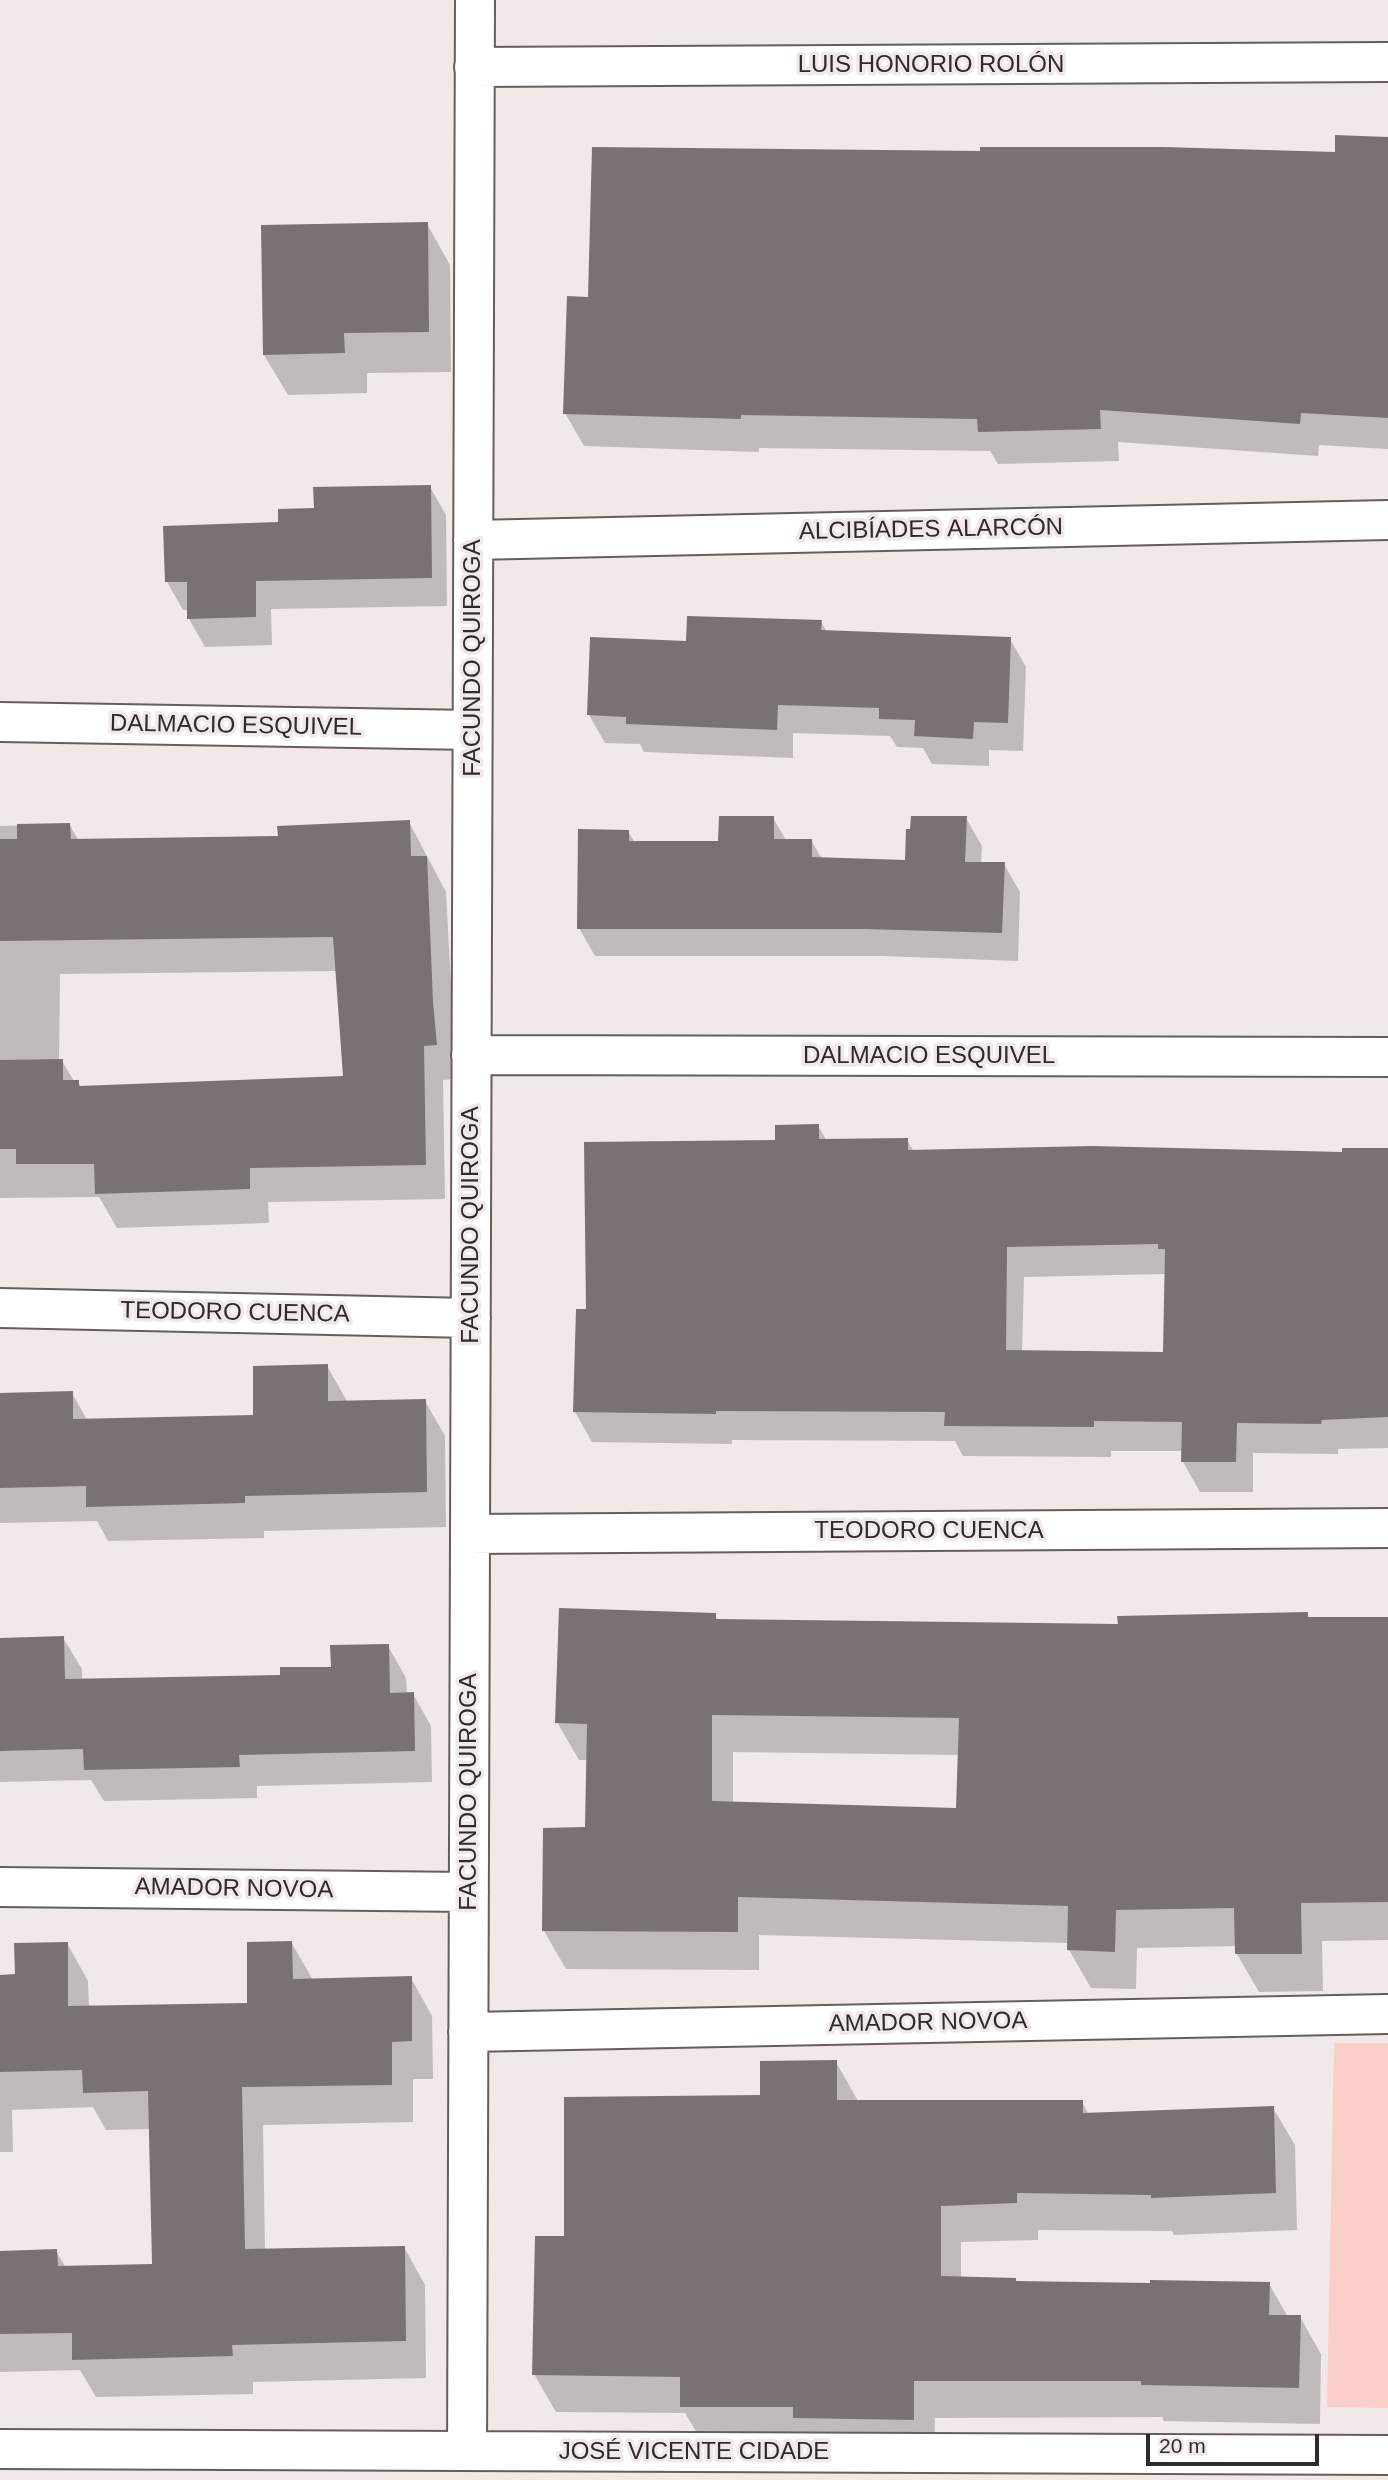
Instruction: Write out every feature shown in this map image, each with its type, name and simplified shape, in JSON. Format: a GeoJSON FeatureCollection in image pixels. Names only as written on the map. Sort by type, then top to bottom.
{"type":"FeatureCollection","features":[{"type":"Feature","properties":{"kind":"street","name":"FACUNDO QUIROGA"},"geometry":{"type":"LineString","coordinates":[[467,2451],[475,0]]}},
{"type":"Feature","properties":{"kind":"street","name":"LUIS HONORIO ROLÓN"},"geometry":{"type":"LineString","coordinates":[[474,67],[1388,62]]}},
{"type":"Feature","properties":{"kind":"street","name":"ALCIBÍADES ALARCÓN"},"geometry":{"type":"LineString","coordinates":[[473,540],[1388,520]]}},
{"type":"Feature","properties":{"kind":"street","name":"DALMACIO ESQUIVEL"},"geometry":{"type":"LineString","coordinates":[[0,722],[472,730]]}},
{"type":"Feature","properties":{"kind":"street","name":"DALMACIO ESQUIVEL"},"geometry":{"type":"LineString","coordinates":[[471,1055],[1388,1057]]}},
{"type":"Feature","properties":{"kind":"street","name":"TEODORO CUENCA"},"geometry":{"type":"LineString","coordinates":[[0,1308],[471,1318]]}},
{"type":"Feature","properties":{"kind":"street","name":"TEODORO CUENCA"},"geometry":{"type":"LineString","coordinates":[[470,1534],[1388,1528]]}},
{"type":"Feature","properties":{"kind":"street","name":"AMADOR NOVOA"},"geometry":{"type":"LineString","coordinates":[[0,1887],[469,1892]]}},
{"type":"Feature","properties":{"kind":"street","name":"AMADOR NOVOA"},"geometry":{"type":"LineString","coordinates":[[468,2032],[1388,2014]]}},
{"type":"Feature","properties":{"kind":"street","name":"JOSÉ VICENTE CIDADE"},"geometry":{"type":"LineString","coordinates":[[0,2449],[1388,2455]]}},
{"type":"Feature","properties":{"kind":"shaded area"},"geometry":{"type":"Polygon","coordinates":[[[1334,2043],[1388,2043],[1388,2408],[1327,2407],[1334,2043]]]}},
{"type":"Feature","properties":{"kind":"building"},"geometry":{"type":"Polygon","coordinates":[[[1335,135],[1388,137],[1388,418],[1301,413],[1300,424],[1100,410],[1101,429],[978,432],[977,419],[741,415],[741,419],[563,414],[567,296],[588,297],[592,147],[980,151],[980,147],[1163,147],[1335,152],[1335,135]]]}},
{"type":"Feature","properties":{"kind":"building"},"geometry":{"type":"Polygon","coordinates":[[[428,222],[429,332],[344,333],[345,353],[263,355],[261,225],[428,222]]]}},
{"type":"Feature","properties":{"kind":"building"},"geometry":{"type":"Polygon","coordinates":[[[431,485],[432,578],[256,581],[256,617],[187,619],[187,582],[165,582],[163,526],[278,522],[278,509],[314,508],[313,487],[431,485]]]}},
{"type":"Feature","properties":{"kind":"building"},"geometry":{"type":"Polygon","coordinates":[[[687,616],[822,620],[821,630],[1011,637],[1008,723],[974,722],[973,739],[914,736],[915,720],[879,719],[879,708],[778,705],[777,730],[626,724],[626,717],[587,715],[590,637],[686,641],[687,616]]]}},
{"type":"Feature","properties":{"kind":"building"},"geometry":{"type":"Polygon","coordinates":[[[719,816],[774,816],[774,839],[812,839],[812,857],[905,860],[906,829],[910,829],[911,816],[967,816],[965,862],[1005,862],[1002,933],[865,929],[577,929],[578,829],[629,830],[629,841],[718,841],[719,816]]]}},
{"type":"Feature","properties":{"kind":"building"},"geometry":{"type":"Polygon","coordinates":[[[410,820],[411,856],[427,856],[437,1045],[424,1046],[426,1165],[250,1168],[250,1189],[95,1194],[94,1164],[16,1164],[16,1149],[0,1149],[0,1060],[63,1059],[63,1080],[79,1080],[79,1086],[343,1076],[333,937],[0,941],[0,839],[17,839],[17,824],[70,823],[71,839],[278,836],[277,826],[410,820]]]}},
{"type":"Feature","properties":{"kind":"building"},"geometry":{"type":"Polygon","coordinates":[[[819,1124],[819,1139],[908,1138],[908,1150],[1092,1146],[1342,1152],[1342,1148],[1388,1148],[1388,1417],[1322,1420],[1321,1424],[1237,1423],[1236,1462],[1181,1462],[1182,1422],[1094,1421],[1094,1427],[944,1426],[945,1412],[573,1412],[576,1309],[586,1309],[584,1142],[775,1140],[775,1125],[819,1124]],[[1158,1244],[1007,1247],[1006,1350],[1163,1352],[1165,1249],[1158,1249],[1158,1244]]]}},
{"type":"Feature","properties":{"kind":"building"},"geometry":{"type":"Polygon","coordinates":[[[328,1364],[328,1401],[426,1399],[427,1492],[245,1496],[245,1503],[86,1507],[86,1486],[0,1488],[0,1393],[73,1391],[73,1419],[253,1415],[253,1366],[328,1364]]]}},
{"type":"Feature","properties":{"kind":"building"},"geometry":{"type":"Polygon","coordinates":[[[559,1608],[716,1613],[716,1619],[1118,1624],[1117,1616],[1308,1612],[1308,1617],[1388,1617],[1388,1902],[1301,1903],[1302,1954],[1235,1954],[1234,1908],[1116,1910],[1115,1952],[1067,1950],[1068,1906],[738,1897],[738,1932],[542,1931],[543,1828],[585,1827],[587,1724],[555,1723],[559,1608]],[[712,1715],[712,1801],[956,1808],[959,1718],[712,1715]]]}},
{"type":"Feature","properties":{"kind":"building"},"geometry":{"type":"Polygon","coordinates":[[[64,1636],[65,1679],[280,1675],[280,1667],[331,1667],[330,1645],[389,1644],[390,1693],[414,1692],[415,1751],[239,1755],[240,1767],[84,1770],[83,1749],[0,1751],[0,1638],[64,1636]]]}},
{"type":"Feature","properties":{"kind":"building"},"geometry":{"type":"Polygon","coordinates":[[[292,1941],[293,1979],[412,1976],[412,2041],[392,2042],[392,2085],[242,2087],[245,2249],[405,2246],[406,2341],[232,2345],[233,2356],[72,2360],[72,2333],[0,2334],[0,2251],[57,2249],[58,2266],[152,2264],[148,2091],[83,2093],[82,2070],[0,2072],[0,1975],[15,1974],[14,1943],[68,1942],[68,2006],[247,2003],[247,1942],[292,1941]]]}},
{"type":"Feature","properties":{"kind":"building"},"geometry":{"type":"Polygon","coordinates":[[[837,2060],[837,2100],[1083,2100],[1083,2113],[1274,2106],[1276,2193],[1151,2198],[1151,2195],[1017,2193],[1017,2203],[941,2206],[941,2276],[1016,2278],[1016,2281],[1270,2282],[1269,2315],[1301,2315],[1299,2388],[1141,2385],[1141,2381],[914,2381],[914,2420],[793,2418],[793,2407],[680,2407],[680,2377],[532,2375],[535,2236],[564,2236],[564,2097],[760,2095],[760,2061],[837,2060]]]}}]}
